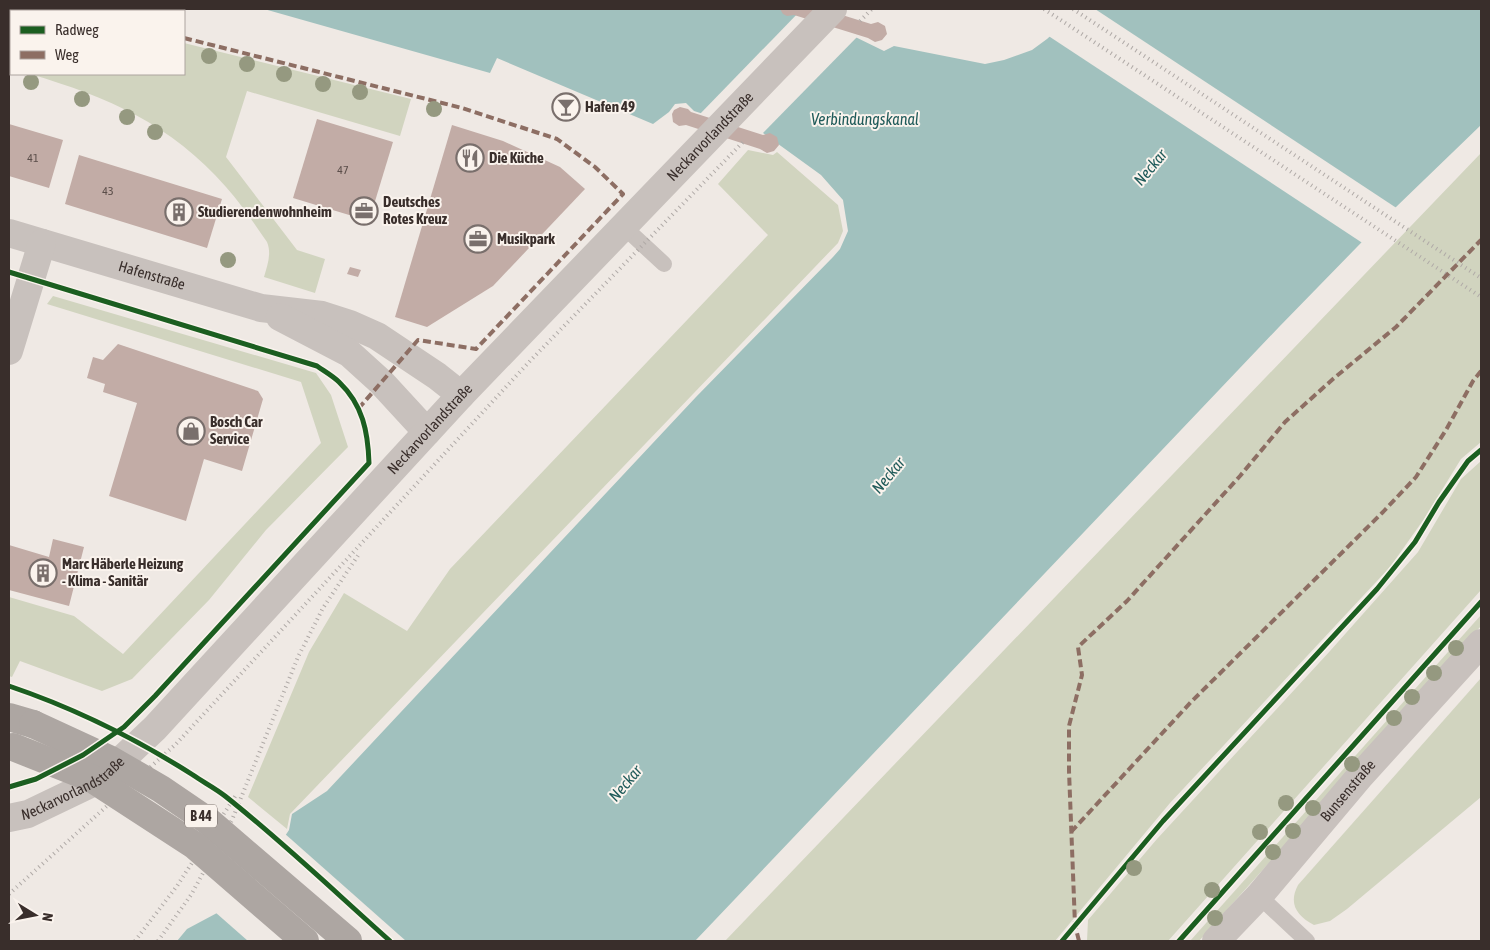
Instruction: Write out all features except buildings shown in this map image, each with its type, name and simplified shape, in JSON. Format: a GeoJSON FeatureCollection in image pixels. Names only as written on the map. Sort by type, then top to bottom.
{"type":"FeatureCollection","features":[{"type":"Feature","properties":{"kind":"main road","name":"B 44"},"geometry":{"type":"LineString","coordinates":[[21,720],[111,760],[161,789],[208,821],[348,941]]}},
{"type":"Feature","properties":{"kind":"main road","name":"B 44"},"geometry":{"type":"LineString","coordinates":[[11,746],[91,778],[180,835],[305,941]]}},
{"type":"Feature","properties":{"kind":"street","name":"Neckarvorlandstraße"},"geometry":{"type":"LineString","coordinates":[[9,818],[28,814],[101,779],[155,728],[461,395],[832,10]]}},
{"type":"Feature","properties":{"kind":"street","name":"Hafenstraße"},"geometry":{"type":"LineString","coordinates":[[9,233],[261,308],[322,315],[350,324],[376,336],[437,376],[461,395]]}},
{"type":"Feature","properties":{"kind":"street"},"geometry":{"type":"LineString","coordinates":[[9,351],[42,243]]}},
{"type":"Feature","properties":{"kind":"street","name":"Hafenstraße"},"geometry":{"type":"LineString","coordinates":[[261,308],[349,353],[381,382],[427,432]]}},
{"type":"Feature","properties":{"kind":"street","name":"Bunsenstraße"},"geometry":{"type":"LineString","coordinates":[[1216,941],[1258,896],[1361,775],[1481,643]]}},
{"type":"Feature","properties":{"kind":"lane"},"geometry":{"type":"LineString","coordinates":[[623,226],[664,264]]}},
{"type":"Feature","properties":{"kind":"lane"},"geometry":{"type":"LineString","coordinates":[[1258,896],[1307,941]]}},
{"type":"Feature","properties":{"kind":"green space"},"geometry":{"type":"Polygon","coordinates":[[[9,9],[16,10],[10,10],[9,67],[9,9]]]}},
{"type":"Feature","properties":{"kind":"green space"},"geometry":{"type":"Polygon","coordinates":[[[185,43],[411,99],[400,136],[247,91],[226,157],[297,250],[325,259],[315,293],[264,277],[269,255],[267,242],[226,187],[183,146],[137,116],[112,103],[33,75],[185,75],[185,43]]]}},
{"type":"Feature","properties":{"kind":"green space"},"geometry":{"type":"Polygon","coordinates":[[[748,150],[773,155],[777,152],[838,205],[843,231],[838,243],[290,814],[287,829],[248,797],[309,652],[344,593],[407,631],[450,569],[768,235],[718,184],[748,150]]]}},
{"type":"Feature","properties":{"kind":"green space"},"geometry":{"type":"Polygon","coordinates":[[[1481,153],[1481,442],[1461,459],[1424,519],[1390,567],[1170,803],[1055,941],[725,941],[1481,153]]]}},
{"type":"Feature","properties":{"kind":"green space"},"geometry":{"type":"Polygon","coordinates":[[[53,296],[316,373],[331,395],[348,447],[266,530],[209,600],[132,679],[102,691],[20,661],[12,677],[9,676],[9,597],[74,616],[123,654],[321,443],[301,382],[47,304],[53,296]]]}},
{"type":"Feature","properties":{"kind":"green space"},"geometry":{"type":"Polygon","coordinates":[[[1481,461],[1481,590],[1168,941],[1087,941],[1088,920],[1157,839],[1330,651],[1418,552],[1461,479],[1481,461]]]}},
{"type":"Feature","properties":{"kind":"green space"},"geometry":{"type":"Polygon","coordinates":[[[1481,615],[1481,626],[1199,941],[1190,941],[1481,615]]]}},
{"type":"Feature","properties":{"kind":"green space"},"geometry":{"type":"Polygon","coordinates":[[[1481,678],[1481,797],[1347,909],[1330,921],[1314,925],[1303,918],[1294,904],[1298,885],[1481,678]]]}},
{"type":"Feature","properties":{"kind":"water"},"geometry":{"type":"Polygon","coordinates":[[[264,9],[798,9],[884,51],[894,46],[985,64],[1004,60],[1032,50],[1080,9],[1481,9],[1481,125],[1396,207],[1279,327],[695,941],[177,941],[187,929],[217,913],[285,836],[289,830],[292,814],[327,791],[696,397],[833,257],[840,249],[848,231],[843,200],[821,175],[763,133],[694,111],[686,103],[675,104],[669,112],[653,124],[497,58],[490,73],[264,9]]]}},
{"type":"Feature","properties":{"kind":"pier"},"geometry":{"type":"Polygon","coordinates":[[[802,9],[858,36],[761,135],[699,115],[802,9]]]}},
{"type":"Feature","properties":{"kind":"pier"},"geometry":{"type":"Polygon","coordinates":[[[1076,9],[1095,9],[1398,209],[1364,244],[1047,35],[1076,9]]]}},
{"type":"Feature","properties":{"kind":"pier"},"geometry":{"type":"Polygon","coordinates":[[[284,833],[406,941],[248,941],[215,912],[284,833]]]}},
{"type":"Feature","properties":{"kind":"railway"},"geometry":{"type":"LineString","coordinates":[[860,21],[872,9]]}},
{"type":"Feature","properties":{"kind":"railway"},"geometry":{"type":"LineString","coordinates":[[1044,9],[1481,297]]}},
{"type":"Feature","properties":{"kind":"railway"},"geometry":{"type":"LineString","coordinates":[[1073,9],[1481,278]]}},
{"type":"Feature","properties":{"kind":"railway"},"geometry":{"type":"LineString","coordinates":[[9,894],[176,744],[530,361],[743,142]]}},
{"type":"Feature","properties":{"kind":"railway"},"geometry":{"type":"LineString","coordinates":[[158,941],[191,895],[232,820],[298,657],[323,608],[359,554]]}},
{"type":"Feature","properties":{"kind":"railway"},"geometry":{"type":"LineString","coordinates":[[135,941],[177,886],[236,795]]}},
{"type":"Feature","properties":{"kind":"marked path"},"geometry":{"type":"LineString","coordinates":[[52,9],[58,10]]}},
{"type":"Feature","properties":{"kind":"marked path"},"geometry":{"type":"LineString","coordinates":[[185,38],[462,108],[557,139],[595,167],[623,194],[476,349],[418,340],[359,408],[361,413]]}},
{"type":"Feature","properties":{"kind":"marked path"},"geometry":{"type":"LineString","coordinates":[[1079,941],[1075,925],[1069,771],[1069,726],[1082,675],[1078,647],[1127,601],[1240,476],[1285,422],[1396,327],[1481,240]]}},
{"type":"Feature","properties":{"kind":"marked path"},"geometry":{"type":"LineString","coordinates":[[1071,832],[1191,702],[1416,477],[1446,430],[1473,381],[1481,371]]}},
{"type":"Feature","properties":{"kind":"cycle path"},"geometry":{"type":"LineString","coordinates":[[9,272],[317,366],[339,382],[354,400],[363,420],[369,463],[155,696],[124,727],[83,755],[36,779],[9,787]]}},
{"type":"Feature","properties":{"kind":"cycle path"},"geometry":{"type":"LineString","coordinates":[[1062,941],[1163,821],[1377,589],[1415,542],[1439,502],[1468,461],[1481,450]]}},
{"type":"Feature","properties":{"kind":"cycle path"},"geometry":{"type":"LineString","coordinates":[[1179,941],[1481,602]]}},
{"type":"Feature","properties":{"kind":"cycle path"},"geometry":{"type":"LineString","coordinates":[[9,686],[57,704],[104,725],[171,761],[217,790],[288,849],[390,941]]}},
{"type":"Feature","properties":{"kind":"place","name":"Hafen 49"},"geometry":{"type":"Point","coordinates":[566,107]}},
{"type":"Feature","properties":{"kind":"place","name":"Die Küche"},"geometry":{"type":"Point","coordinates":[470,158]}},
{"type":"Feature","properties":{"kind":"place","name":"Deutsches Rotes Kreuz"},"geometry":{"type":"Point","coordinates":[364,211]}},
{"type":"Feature","properties":{"kind":"place","name":"Studierendenwohnheim"},"geometry":{"type":"Point","coordinates":[179,212]}},
{"type":"Feature","properties":{"kind":"place","name":"Musikpark"},"geometry":{"type":"Point","coordinates":[478,239]}},
{"type":"Feature","properties":{"kind":"place","name":"Bosch Car Service"},"geometry":{"type":"Point","coordinates":[191,431]}},
{"type":"Feature","properties":{"kind":"place","name":"Marc Häberle Heizung - Klima - Sanitär"},"geometry":{"type":"Point","coordinates":[43,573]}},
{"type":"Feature","properties":{"kind":"water label","name":"Verbindungskanal"},"geometry":{"type":"Point","coordinates":[865,119]}},
{"type":"Feature","properties":{"kind":"water label","name":"Neckar"},"geometry":{"type":"Point","coordinates":[1150,167]}},
{"type":"Feature","properties":{"kind":"water label","name":"Neckar"},"geometry":{"type":"Point","coordinates":[888,475]}},
{"type":"Feature","properties":{"kind":"water label","name":"Neckar"},"geometry":{"type":"Point","coordinates":[625,783]}}]}
